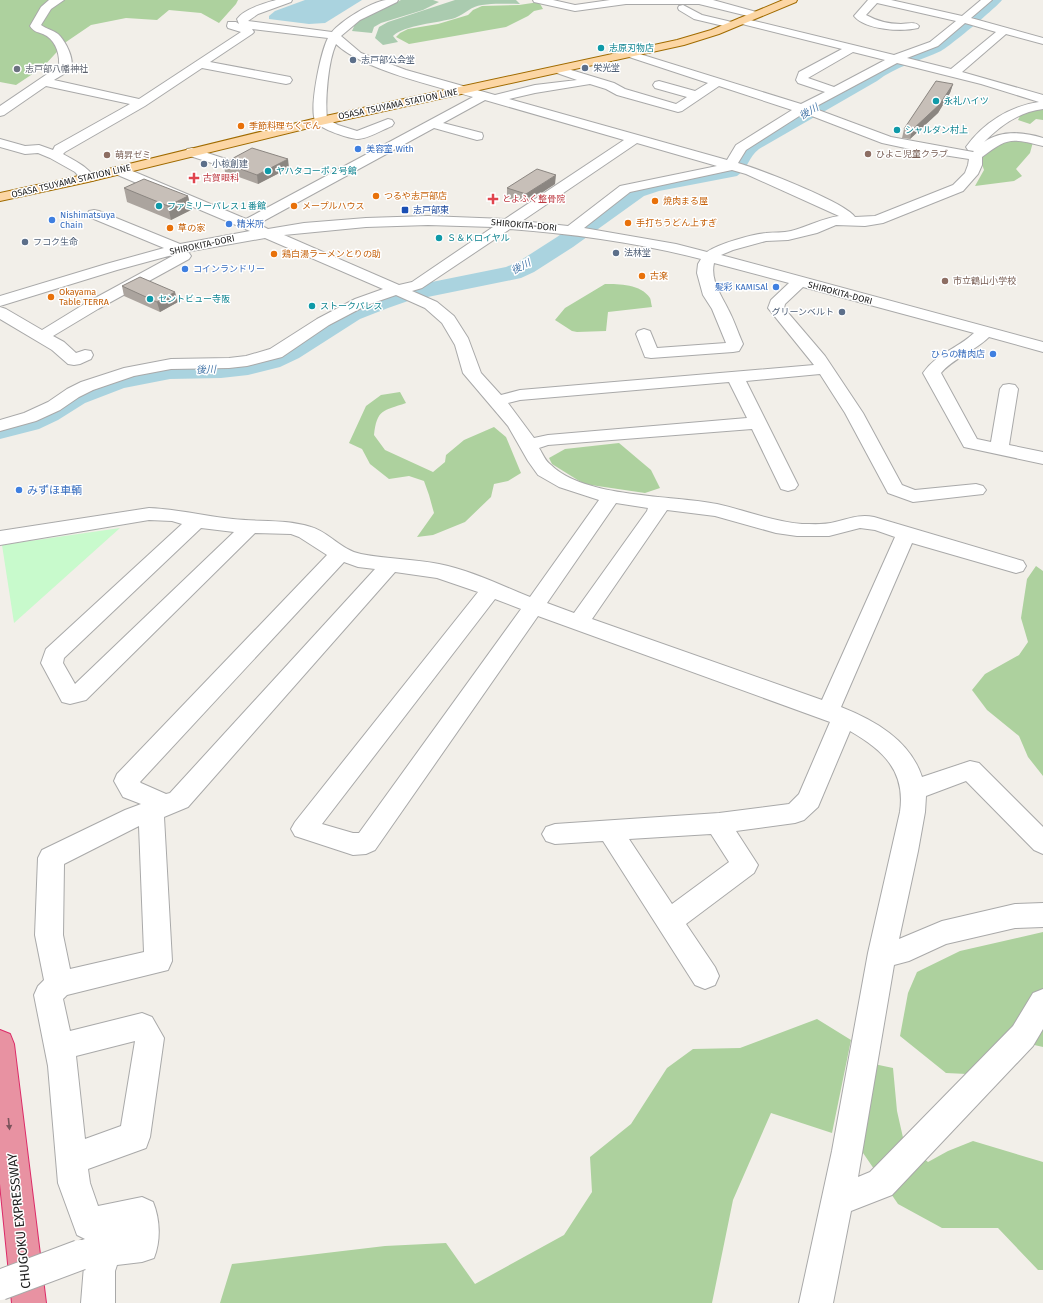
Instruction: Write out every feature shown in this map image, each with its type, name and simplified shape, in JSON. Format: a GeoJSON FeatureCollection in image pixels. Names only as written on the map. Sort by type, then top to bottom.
{"type":"FeatureCollection","features":[{"type":"Feature","properties":{"kind":"highway","name":"CHUGOKU EXPRESSWAY"},"geometry":{"type":"LineString","coordinates":[[0,1044],[29,1303]]}},
{"type":"Feature","properties":{"kind":"main road","name":"OSASA TSUYAMA STATION LINE"},"geometry":{"type":"LineString","coordinates":[[0,197],[88,178],[321,121],[680,43],[737,23],[792,0]]}},
{"type":"Feature","properties":{"kind":"street"},"geometry":{"type":"LineString","coordinates":[[0,112],[46,82],[65,67],[64,50],[50,33],[38,29],[35,26],[43,11],[51,2],[59,0]]}},
{"type":"Feature","properties":{"kind":"street"},"geometry":{"type":"LineString","coordinates":[[287,0],[242,18],[243,23],[254,26],[335,36],[341,43],[357,55],[376,63],[488,98],[735,166],[827,204],[846,214],[850,220]]}},
{"type":"Feature","properties":{"kind":"street"},"geometry":{"type":"LineString","coordinates":[[388,123],[358,135],[334,128],[321,121],[320,111],[321,90],[329,47],[335,36],[354,19],[392,0]]}},
{"type":"Feature","properties":{"kind":"street"},"geometry":{"type":"LineString","coordinates":[[538,0],[575,8],[626,1],[699,1],[756,15]]}},
{"type":"Feature","properties":{"kind":"street"},"geometry":{"type":"LineString","coordinates":[[914,26],[903,29],[873,23],[859,16],[875,0],[979,16],[1004,30],[1043,41]]}},
{"type":"Feature","properties":{"kind":"street"},"geometry":{"type":"LineString","coordinates":[[735,166],[741,148],[808,111],[834,91],[934,44],[979,16],[987,0]]}},
{"type":"Feature","properties":{"kind":"street"},"geometry":{"type":"LineString","coordinates":[[699,1],[683,8],[703,18],[737,23],[852,48],[1000,85],[1043,99]]}},
{"type":"Feature","properties":{"kind":"street"},"geometry":{"type":"LineString","coordinates":[[55,155],[60,149],[141,103],[248,32],[247,30],[232,26],[233,21],[245,13],[254,12]]}},
{"type":"Feature","properties":{"kind":"street"},"geometry":{"type":"LineString","coordinates":[[953,73],[1004,30]]}},
{"type":"Feature","properties":{"kind":"street"},"geometry":{"type":"LineString","coordinates":[[834,91],[802,80],[803,75],[852,48]]}},
{"type":"Feature","properties":{"kind":"street"},"geometry":{"type":"LineString","coordinates":[[630,54],[808,111],[887,140],[924,148],[972,155],[994,142],[1007,138],[1021,137],[1043,142]]}},
{"type":"Feature","properties":{"kind":"street"},"geometry":{"type":"LineString","coordinates":[[199,64],[286,80]]}},
{"type":"Feature","properties":{"kind":"street"},"geometry":{"type":"LineString","coordinates":[[558,70],[610,86],[621,92],[678,108],[717,82]]}},
{"type":"Feature","properties":{"kind":"street"},"geometry":{"type":"LineString","coordinates":[[246,225],[434,124],[488,98],[590,80]]}},
{"type":"Feature","properties":{"kind":"street"},"geometry":{"type":"LineString","coordinates":[[46,82],[141,103]]}},
{"type":"Feature","properties":{"kind":"street"},"geometry":{"type":"LineString","coordinates":[[659,85],[697,96]]}},
{"type":"Feature","properties":{"kind":"street"},"geometry":{"type":"LineString","coordinates":[[972,155],[991,127],[1006,116],[1031,106],[1043,105]]}},
{"type":"Feature","properties":{"kind":"street"},"geometry":{"type":"LineString","coordinates":[[434,124],[477,136]]}},
{"type":"Feature","properties":{"kind":"street"},"geometry":{"type":"LineString","coordinates":[[0,426],[30,417],[54,406],[73,393],[87,386],[130,372],[171,364],[229,363],[247,361],[276,353],[349,308],[375,296],[404,293],[634,138]]}},
{"type":"Feature","properties":{"kind":"street"},"geometry":{"type":"LineString","coordinates":[[0,143],[25,150],[39,149],[55,155],[80,170],[88,178]]}},
{"type":"Feature","properties":{"kind":"street"},"geometry":{"type":"LineString","coordinates":[[192,152],[224,163]]}},
{"type":"Feature","properties":{"kind":"street"},"geometry":{"type":"LineString","coordinates":[[644,334],[651,353],[733,347],[735,344],[720,309],[710,296],[705,273],[706,264],[710,257],[716,252],[728,247],[765,238],[788,236],[812,230],[833,221],[850,220],[865,222],[878,220],[958,188],[967,180],[974,170],[976,161],[972,155]]}},
{"type":"Feature","properties":{"kind":"street"},"geometry":{"type":"LineString","coordinates":[[573,229],[625,190],[645,184],[735,166]]}},
{"type":"Feature","properties":{"kind":"street"},"geometry":{"type":"LineString","coordinates":[[118,170],[404,293],[442,312],[451,321],[459,334],[472,371],[478,382],[496,401],[528,444],[537,460],[547,472],[579,489],[610,496],[695,506],[726,512],[769,525],[796,530],[820,531],[861,522],[874,523],[906,534],[1016,566]]}},
{"type":"Feature","properties":{"kind":"street"},"geometry":{"type":"LineString","coordinates":[[41,337],[86,310],[184,257],[182,249],[94,214]]}},
{"type":"Feature","properties":{"kind":"street","name":"SHIROKITA-DORI"},"geometry":{"type":"LineString","coordinates":[[0,301],[90,274],[182,249],[263,233],[328,224],[422,220],[510,223],[593,232],[710,257],[1043,347]]}},
{"type":"Feature","properties":{"kind":"street"},"geometry":{"type":"LineString","coordinates":[[800,282],[777,303],[776,308],[819,360],[854,414],[895,489],[913,496],[976,490]]}},
{"type":"Feature","properties":{"kind":"street"},"geometry":{"type":"LineString","coordinates":[[0,312],[58,346],[74,360],[85,355]]}},
{"type":"Feature","properties":{"kind":"street"},"geometry":{"type":"LineString","coordinates":[[985,332],[973,343],[939,364],[932,373],[970,444],[1043,458]]}},
{"type":"Feature","properties":{"kind":"street"},"geometry":{"type":"LineString","coordinates":[[496,401],[520,395],[824,369]]}},
{"type":"Feature","properties":{"kind":"street"},"geometry":{"type":"LineString","coordinates":[[735,376],[788,485]]}},
{"type":"Feature","properties":{"kind":"street"},"geometry":{"type":"LineString","coordinates":[[999,449],[1009,389]]}},
{"type":"Feature","properties":{"kind":"street"},"geometry":{"type":"LineString","coordinates":[[528,444],[548,440],[757,423]]}},
{"type":"Feature","properties":{"kind":"street"},"geometry":{"type":"LineString","coordinates":[[491,590],[304,829],[352,844],[366,843],[535,607],[606,505],[610,496]]}},
{"type":"Feature","properties":{"kind":"street"},"geometry":{"type":"LineString","coordinates":[[579,622],[657,512],[660,503]]}},
{"type":"Feature","properties":{"kind":"street"},"geometry":{"type":"LineString","coordinates":[[0,538],[148,514],[172,515],[197,521],[249,527],[292,528],[306,532],[340,554],[358,560],[439,571],[464,579],[535,607],[836,714],[867,729],[890,747],[903,762],[913,788],[912,812],[906,848],[882,955],[879,980],[816,1303]]}},
{"type":"Feature","properties":{"kind":"street"},"geometry":{"type":"LineString","coordinates":[[197,521],[54,655],[52,663],[70,696],[78,694],[245,534],[249,527]]}},
{"type":"Feature","properties":{"kind":"street"},"geometry":{"type":"LineString","coordinates":[[555,834],[719,823],[795,813],[809,800],[836,714],[906,534]]}},
{"type":"Feature","properties":{"kind":"street"},"geometry":{"type":"LineString","coordinates":[[0,1285],[92,1253],[142,1246],[142,1213],[88,1224],[74,1183],[63,1066],[48,995],[59,984],[158,961],[158,809],[155,799],[132,790],[126,781],[340,554]]}},
{"type":"Feature","properties":{"kind":"street"},"geometry":{"type":"LineString","coordinates":[[59,984],[49,935],[50,858],[134,817],[180,800],[385,571],[388,563]]}},
{"type":"Feature","properties":{"kind":"street"},"geometry":{"type":"LineString","coordinates":[[913,788],[920,788],[970,770],[1043,843]]}},
{"type":"Feature","properties":{"kind":"street"},"geometry":{"type":"LineString","coordinates":[[670,921],[745,865],[724,834],[719,823]]}},
{"type":"Feature","properties":{"kind":"street"},"geometry":{"type":"LineString","coordinates":[[613,830],[615,840],[705,976]]}},
{"type":"Feature","properties":{"kind":"street"},"geometry":{"type":"LineString","coordinates":[[882,955],[899,952],[942,933],[1015,916],[1043,914]]}},
{"type":"Feature","properties":{"kind":"street"},"geometry":{"type":"LineString","coordinates":[[837,1201],[881,1184],[1023,1036],[1043,1002]]}},
{"type":"Feature","properties":{"kind":"street"},"geometry":{"type":"LineString","coordinates":[[59,1047],[142,1026],[150,1038],[135,1137],[72,1159]]}},
{"type":"Feature","properties":{"kind":"street"},"geometry":{"type":"LineString","coordinates":[[92,1253],[99,1271],[98,1303]]}},
{"type":"Feature","properties":{"kind":"green space"},"geometry":{"type":"Polygon","coordinates":[[[0,0],[238,0],[219,23],[201,13],[169,10],[157,20],[126,18],[91,25],[66,42],[43,67],[16,85],[0,82],[0,0]]]}},
{"type":"Feature","properties":{"kind":"green space"},"geometry":{"type":"Polygon","coordinates":[[[401,0],[433,0],[439,2],[423,10],[381,23],[374,27],[372,33],[352,31],[356,22],[401,0]]]}},
{"type":"Feature","properties":{"kind":"green space"},"geometry":{"type":"Polygon","coordinates":[[[455,0],[516,0],[520,4],[487,4],[471,8],[455,18],[413,27],[398,32],[393,36],[398,42],[383,45],[375,38],[379,27],[388,22],[455,0]]]}},
{"type":"Feature","properties":{"kind":"green space"},"geometry":{"type":"Polygon","coordinates":[[[539,2],[543,9],[534,11],[528,16],[506,27],[409,44],[396,37],[408,29],[438,24],[468,15],[473,10],[482,6],[519,5],[539,2]]]}},
{"type":"Feature","properties":{"kind":"green space"},"geometry":{"type":"Polygon","coordinates":[[[1043,108],[1043,120],[1036,119],[1030,124],[1018,120],[1022,112],[1043,108]]]}},
{"type":"Feature","properties":{"kind":"green space"},"geometry":{"type":"Polygon","coordinates":[[[1016,139],[1033,142],[1030,153],[1016,169],[1022,176],[1014,181],[975,186],[984,170],[980,158],[997,143],[1016,139]]]}},
{"type":"Feature","properties":{"kind":"green space"},"geometry":{"type":"Polygon","coordinates":[[[605,284],[635,287],[646,293],[650,298],[652,307],[608,312],[606,331],[572,331],[555,320],[565,308],[605,284]]]}},
{"type":"Feature","properties":{"kind":"green space"},"geometry":{"type":"Polygon","coordinates":[[[400,392],[406,403],[382,412],[375,426],[374,435],[385,450],[433,472],[445,462],[446,455],[464,440],[494,427],[506,437],[521,473],[508,481],[494,484],[491,497],[465,522],[433,535],[417,537],[434,513],[424,481],[409,476],[389,479],[370,464],[362,449],[349,443],[366,406],[381,395],[400,392]]]}},
{"type":"Feature","properties":{"kind":"green space"},"geometry":{"type":"Polygon","coordinates":[[[619,443],[651,470],[660,488],[645,493],[584,484],[552,464],[549,458],[565,449],[619,443]]]}},
{"type":"Feature","properties":{"kind":"green space"},"geometry":{"type":"Polygon","coordinates":[[[120,528],[14,623],[2,545],[120,528]]]}},
{"type":"Feature","properties":{"kind":"green space"},"geometry":{"type":"Polygon","coordinates":[[[1036,566],[1043,571],[1043,776],[1028,757],[1019,736],[987,710],[972,690],[985,674],[1019,655],[1028,642],[1021,618],[1027,579],[1036,566]]]}},
{"type":"Feature","properties":{"kind":"green space"},"geometry":{"type":"Polygon","coordinates":[[[1043,932],[1043,1047],[1008,1039],[967,1074],[946,1073],[900,1036],[908,993],[917,972],[960,951],[1043,932]]]}},
{"type":"Feature","properties":{"kind":"green space"},"geometry":{"type":"Polygon","coordinates":[[[817,1019],[851,1040],[832,1133],[771,1113],[733,1200],[712,1303],[220,1303],[232,1264],[385,1246],[446,1243],[475,1284],[564,1235],[592,1192],[590,1157],[631,1124],[667,1068],[693,1049],[740,1048],[817,1019]]]}},
{"type":"Feature","properties":{"kind":"green space"},"geometry":{"type":"Polygon","coordinates":[[[874,1064],[893,1068],[897,1111],[904,1142],[928,1162],[948,1151],[973,1141],[1043,1162],[1043,1270],[1038,1270],[998,1228],[942,1228],[898,1204],[861,1150],[874,1064]]]}},
{"type":"Feature","properties":{"kind":"water"},"geometry":{"type":"Polygon","coordinates":[[[305,0],[362,0],[325,23],[309,24],[269,19],[269,16],[275,11],[305,0]]]}},
{"type":"Feature","properties":{"kind":"building"},"geometry":{"type":"Polygon","coordinates":[[[936,81],[953,84],[940,104],[912,130],[904,129],[936,81]]]}},
{"type":"Feature","properties":{"kind":"building"},"geometry":{"type":"Polygon","coordinates":[[[252,148],[288,159],[257,175],[224,163],[252,148]]]}},
{"type":"Feature","properties":{"kind":"building"},"geometry":{"type":"Polygon","coordinates":[[[537,169],[556,175],[526,194],[507,188],[537,169]]]}},
{"type":"Feature","properties":{"kind":"building"},"geometry":{"type":"Polygon","coordinates":[[[144,179],[188,196],[168,206],[124,188],[144,179]]]}},
{"type":"Feature","properties":{"kind":"building"},"geometry":{"type":"Polygon","coordinates":[[[140,277],[175,292],[157,302],[122,286],[140,277]]]}},
{"type":"Feature","properties":{"kind":"waterway","name":"後川"},"geometry":{"type":"LineString","coordinates":[[0,431],[29,423],[48,414],[75,397],[117,381],[170,371],[221,370],[248,367],[271,361],[290,353],[351,314],[379,303],[402,295],[513,273],[526,267],[565,242],[636,191],[656,185],[730,172],[737,166],[744,153],[752,145],[871,77],[880,70],[918,53],[936,47],[994,0]]}},
{"type":"Feature","properties":{"kind":"place","name":"志原刃物店"},"geometry":{"type":"Point","coordinates":[601,48]}},
{"type":"Feature","properties":{"kind":"place","name":"志戸部公会堂"},"geometry":{"type":"Point","coordinates":[353,60]}},
{"type":"Feature","properties":{"kind":"place","name":"栄光堂"},"geometry":{"type":"Point","coordinates":[585,68]}},
{"type":"Feature","properties":{"kind":"place","name":"志戸部八幡神社"},"geometry":{"type":"Point","coordinates":[17,69]}},
{"type":"Feature","properties":{"kind":"place","name":"永礼ハイツ"},"geometry":{"type":"Point","coordinates":[936,101]}},
{"type":"Feature","properties":{"kind":"place","name":"季節料理ちくでん"},"geometry":{"type":"Point","coordinates":[241,126]}},
{"type":"Feature","properties":{"kind":"place","name":"シャルダン村上"},"geometry":{"type":"Point","coordinates":[897,130]}},
{"type":"Feature","properties":{"kind":"place","name":"美容室 With"},"geometry":{"type":"Point","coordinates":[358,149]}},
{"type":"Feature","properties":{"kind":"place","name":"ひよこ児童クラブ"},"geometry":{"type":"Point","coordinates":[868,154]}},
{"type":"Feature","properties":{"kind":"place","name":"萌昇ゼミ"},"geometry":{"type":"Point","coordinates":[107,155]}},
{"type":"Feature","properties":{"kind":"place","name":"小椋創建"},"geometry":{"type":"Point","coordinates":[204,164]}},
{"type":"Feature","properties":{"kind":"place","name":"ヤハタコーポ２号館"},"geometry":{"type":"Point","coordinates":[268,171]}},
{"type":"Feature","properties":{"kind":"place","name":"古賀眼科"},"geometry":{"type":"Point","coordinates":[194,178]}},
{"type":"Feature","properties":{"kind":"place","name":"つるや志戸部店"},"geometry":{"type":"Point","coordinates":[376,196]}},
{"type":"Feature","properties":{"kind":"place","name":"とよふく整骨院"},"geometry":{"type":"Point","coordinates":[493,199]}},
{"type":"Feature","properties":{"kind":"place","name":"焼肉まる屋"},"geometry":{"type":"Point","coordinates":[655,201]}},
{"type":"Feature","properties":{"kind":"place","name":"ファミリーパレス１番館"},"geometry":{"type":"Point","coordinates":[159,206]}},
{"type":"Feature","properties":{"kind":"place","name":"メープルハウス"},"geometry":{"type":"Point","coordinates":[294,206]}},
{"type":"Feature","properties":{"kind":"place","name":"志戸部東"},"geometry":{"type":"Point","coordinates":[405,210]}},
{"type":"Feature","properties":{"kind":"place","name":"Nishimatsuya Chain"},"geometry":{"type":"Point","coordinates":[52,220]}},
{"type":"Feature","properties":{"kind":"place","name":"手打ちうどん上すぎ"},"geometry":{"type":"Point","coordinates":[628,223]}},
{"type":"Feature","properties":{"kind":"place","name":"精米所"},"geometry":{"type":"Point","coordinates":[229,224]}},
{"type":"Feature","properties":{"kind":"place","name":"草の家"},"geometry":{"type":"Point","coordinates":[170,228]}},
{"type":"Feature","properties":{"kind":"place","name":"Ｓ＆Ｋロイヤル"},"geometry":{"type":"Point","coordinates":[439,238]}},
{"type":"Feature","properties":{"kind":"place","name":"フコク生命"},"geometry":{"type":"Point","coordinates":[25,242]}},
{"type":"Feature","properties":{"kind":"place","name":"法林堂"},"geometry":{"type":"Point","coordinates":[616,253]}},
{"type":"Feature","properties":{"kind":"place","name":"鶏白湯ラーメンとりの助"},"geometry":{"type":"Point","coordinates":[274,254]}},
{"type":"Feature","properties":{"kind":"place","name":"コインランドリー"},"geometry":{"type":"Point","coordinates":[185,269]}},
{"type":"Feature","properties":{"kind":"place","name":"古楽"},"geometry":{"type":"Point","coordinates":[642,276]}},
{"type":"Feature","properties":{"kind":"place","name":"市立鶴山小学校"},"geometry":{"type":"Point","coordinates":[945,281]}},
{"type":"Feature","properties":{"kind":"place","name":"髪彩 KAMISAl"},"geometry":{"type":"Point","coordinates":[776,287]}},
{"type":"Feature","properties":{"kind":"place","name":"Okayama Table TERRA"},"geometry":{"type":"Point","coordinates":[51,297]}},
{"type":"Feature","properties":{"kind":"place","name":"セントビュー寺阪"},"geometry":{"type":"Point","coordinates":[150,299]}},
{"type":"Feature","properties":{"kind":"place","name":"ストークパレス"},"geometry":{"type":"Point","coordinates":[312,306]}},
{"type":"Feature","properties":{"kind":"place","name":"グリーンベルト"},"geometry":{"type":"Point","coordinates":[842,312]}},
{"type":"Feature","properties":{"kind":"place","name":"ひらの精肉店"},"geometry":{"type":"Point","coordinates":[993,354]}},
{"type":"Feature","properties":{"kind":"place","name":"みずほ車輌"},"geometry":{"type":"Point","coordinates":[19,490]}}]}
